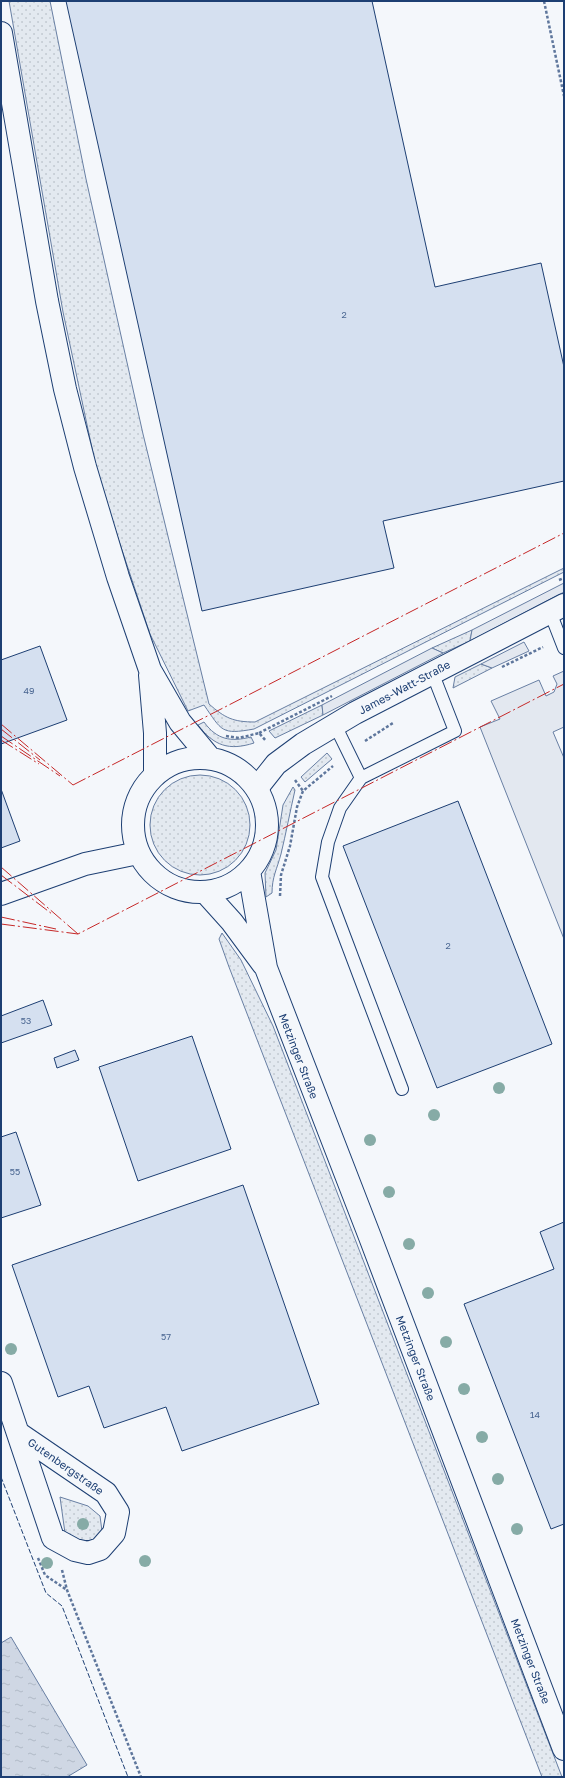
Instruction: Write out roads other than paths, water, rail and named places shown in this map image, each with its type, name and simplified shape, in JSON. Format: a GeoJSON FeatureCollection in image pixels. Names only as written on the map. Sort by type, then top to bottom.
{"type":"FeatureCollection","features":[{"type":"Feature","properties":{"kind":"street"},"geometry":{"type":"LineString","coordinates":[[1,33],[47,301],[65,389],[85,467],[118,577],[150,670],[180,722],[209,757]]}},
{"type":"Feature","properties":{"kind":"street","name":"James-Watt-Straße"},"geometry":{"type":"LineString","coordinates":[[257,788],[276,764],[335,725],[432,672],[557,608]]}},
{"type":"Feature","properties":{"kind":"street"},"geometry":{"type":"LineString","coordinates":[[150,670],[155,774]]}},
{"type":"Feature","properties":{"kind":"street"},"geometry":{"type":"LineString","coordinates":[[209,757],[236,767],[257,788],[266,808],[268,831],[262,853],[249,871],[231,885],[205,892],[178,888],[154,875],[138,853],[132,825],[138,797],[155,774],[180,760],[209,757]]}},
{"type":"Feature","properties":{"kind":"street"},"geometry":{"type":"LineString","coordinates":[[1,894],[85,864],[138,853]]}},
{"type":"Feature","properties":{"kind":"street","name":"Metzinger Straße"},"geometry":{"type":"LineString","coordinates":[[249,871],[266,968],[376,1251],[564,1749]]}},
{"type":"Feature","properties":{"kind":"street","name":"Metzinger Straße"},"geometry":{"type":"LineString","coordinates":[[205,892],[232,922],[266,968]]}},
{"type":"Feature","properties":{"kind":"street","name":"Gutenbergstraße"},"geometry":{"type":"LineString","coordinates":[[1,1383],[53,1538],[75,1550],[88,1553],[100,1549],[114,1533],[118,1512],[106,1493],[18,1433]]}},
{"type":"Feature","properties":{"kind":"lane"},"geometry":{"type":"LineString","coordinates":[[557,608],[564,648]]}},
{"type":"Feature","properties":{"kind":"lane"},"geometry":{"type":"LineString","coordinates":[[402,1089],[322,876],[328,842],[340,808],[361,778],[455,731],[432,672]]}},
{"type":"Feature","properties":{"kind":"lane"},"geometry":{"type":"LineString","coordinates":[[335,725],[361,778]]}},
{"type":"Feature","properties":{"kind":"water"},"geometry":{"type":"Polygon","coordinates":[[[11,1637],[87,1765],[67,1777],[1,1777],[1,1643],[11,1637]]]}}]}
